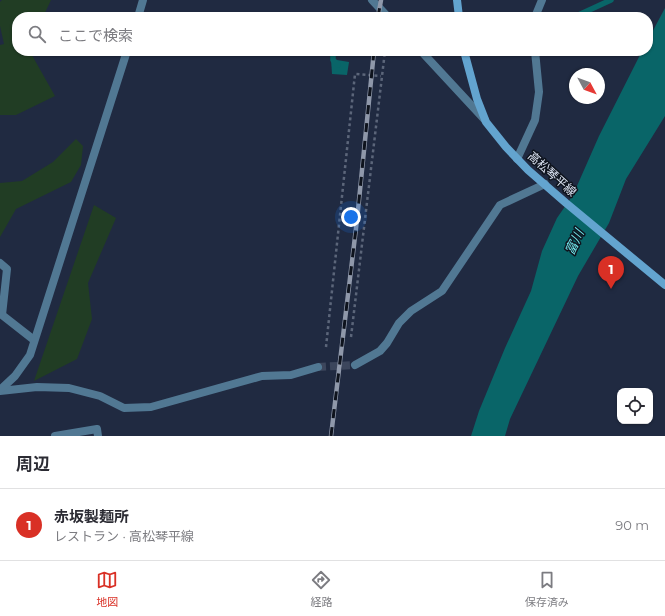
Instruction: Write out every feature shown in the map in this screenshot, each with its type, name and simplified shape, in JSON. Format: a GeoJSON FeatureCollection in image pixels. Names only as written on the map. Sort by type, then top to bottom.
{"type":"FeatureCollection","features":[{"type":"Feature","properties":{"kind":"main road"},"geometry":{"type":"LineString","coordinates":[[457,0],[458,12]]}},
{"type":"Feature","properties":{"kind":"main road","name":"高松琴平線"},"geometry":{"type":"LineString","coordinates":[[465,56],[476,99],[486,122],[506,147],[517,159],[566,203],[665,286]]}},
{"type":"Feature","properties":{"kind":"street"},"geometry":{"type":"LineString","coordinates":[[139,12],[143,0]]}},
{"type":"Feature","properties":{"kind":"street"},"geometry":{"type":"LineString","coordinates":[[372,0],[383,12]]}},
{"type":"Feature","properties":{"kind":"street"},"geometry":{"type":"LineString","coordinates":[[537,12],[542,0]]}},
{"type":"Feature","properties":{"kind":"street"},"geometry":{"type":"LineString","coordinates":[[0,390],[15,376],[30,355],[125,56]]}},
{"type":"Feature","properties":{"kind":"street"},"geometry":{"type":"LineString","coordinates":[[426,56],[486,122]]}},
{"type":"Feature","properties":{"kind":"street"},"geometry":{"type":"LineString","coordinates":[[517,159],[535,120],[539,92],[535,56]]}},
{"type":"Feature","properties":{"kind":"street"},"geometry":{"type":"LineString","coordinates":[[355,365],[380,351],[387,343],[399,323],[411,311],[442,291],[500,205],[545,184]]}},
{"type":"Feature","properties":{"kind":"street"},"geometry":{"type":"LineString","coordinates":[[0,263],[7,270],[2,315],[34,340]]}},
{"type":"Feature","properties":{"kind":"street"},"geometry":{"type":"LineString","coordinates":[[0,390],[37,387],[69,388],[100,396],[124,408],[151,407],[262,376],[291,375],[318,367]]}},
{"type":"Feature","properties":{"kind":"street"},"geometry":{"type":"LineString","coordinates":[[55,436],[97,430],[98,436]]}},
{"type":"Feature","properties":{"kind":"path"},"geometry":{"type":"LineString","coordinates":[[351,337],[384,56]]}},
{"type":"Feature","properties":{"kind":"path"},"geometry":{"type":"LineString","coordinates":[[326,347],[355,74],[381,76]]}},
{"type":"Feature","properties":{"kind":"shaded area"},"geometry":{"type":"Polygon","coordinates":[[[2,0],[51,0],[45,12],[12,12],[12,56],[33,56],[55,96],[16,115],[0,115],[0,45],[4,44],[0,26],[0,2],[2,0]]]}},
{"type":"Feature","properties":{"kind":"shaded area"},"geometry":{"type":"Polygon","coordinates":[[[76,139],[83,146],[81,165],[71,182],[16,209],[0,237],[0,183],[22,181],[53,162],[76,139]]]}},
{"type":"Feature","properties":{"kind":"shaded area"},"geometry":{"type":"Polygon","coordinates":[[[94,205],[116,218],[88,283],[92,319],[77,359],[34,381],[94,205]]]}},
{"type":"Feature","properties":{"kind":"water","name":"富川"},"geometry":{"type":"Polygon","coordinates":[[[665,8],[665,116],[626,179],[609,223],[578,276],[510,419],[505,436],[471,436],[479,411],[505,348],[531,291],[542,251],[557,218],[573,195],[599,136],[639,56],[653,56],[653,31],[665,8]]]}},
{"type":"Feature","properties":{"kind":"water"},"geometry":{"type":"Polygon","coordinates":[[[331,59],[349,62],[347,75],[332,74],[331,59]]]}},
{"type":"Feature","properties":{"kind":"waterway"},"geometry":{"type":"LineString","coordinates":[[585,12],[611,0]]}},
{"type":"Feature","properties":{"kind":"waterway"},"geometry":{"type":"LineString","coordinates":[[333,56],[333,60],[338,65]]}},
{"type":"Feature","properties":{"kind":"tunnel"},"geometry":{"type":"LineString","coordinates":[[318,367],[355,365]]}},
{"type":"Feature","properties":{"kind":"railway"},"geometry":{"type":"LineString","coordinates":[[379,12],[381,0]]}},
{"type":"Feature","properties":{"kind":"railway"},"geometry":{"type":"LineString","coordinates":[[331,436],[357,220],[373,56]]}},
{"type":"Feature","properties":{"kind":"place","name":"赤坂製麺所"},"geometry":{"type":"Point","coordinates":[611,289]}}]}
